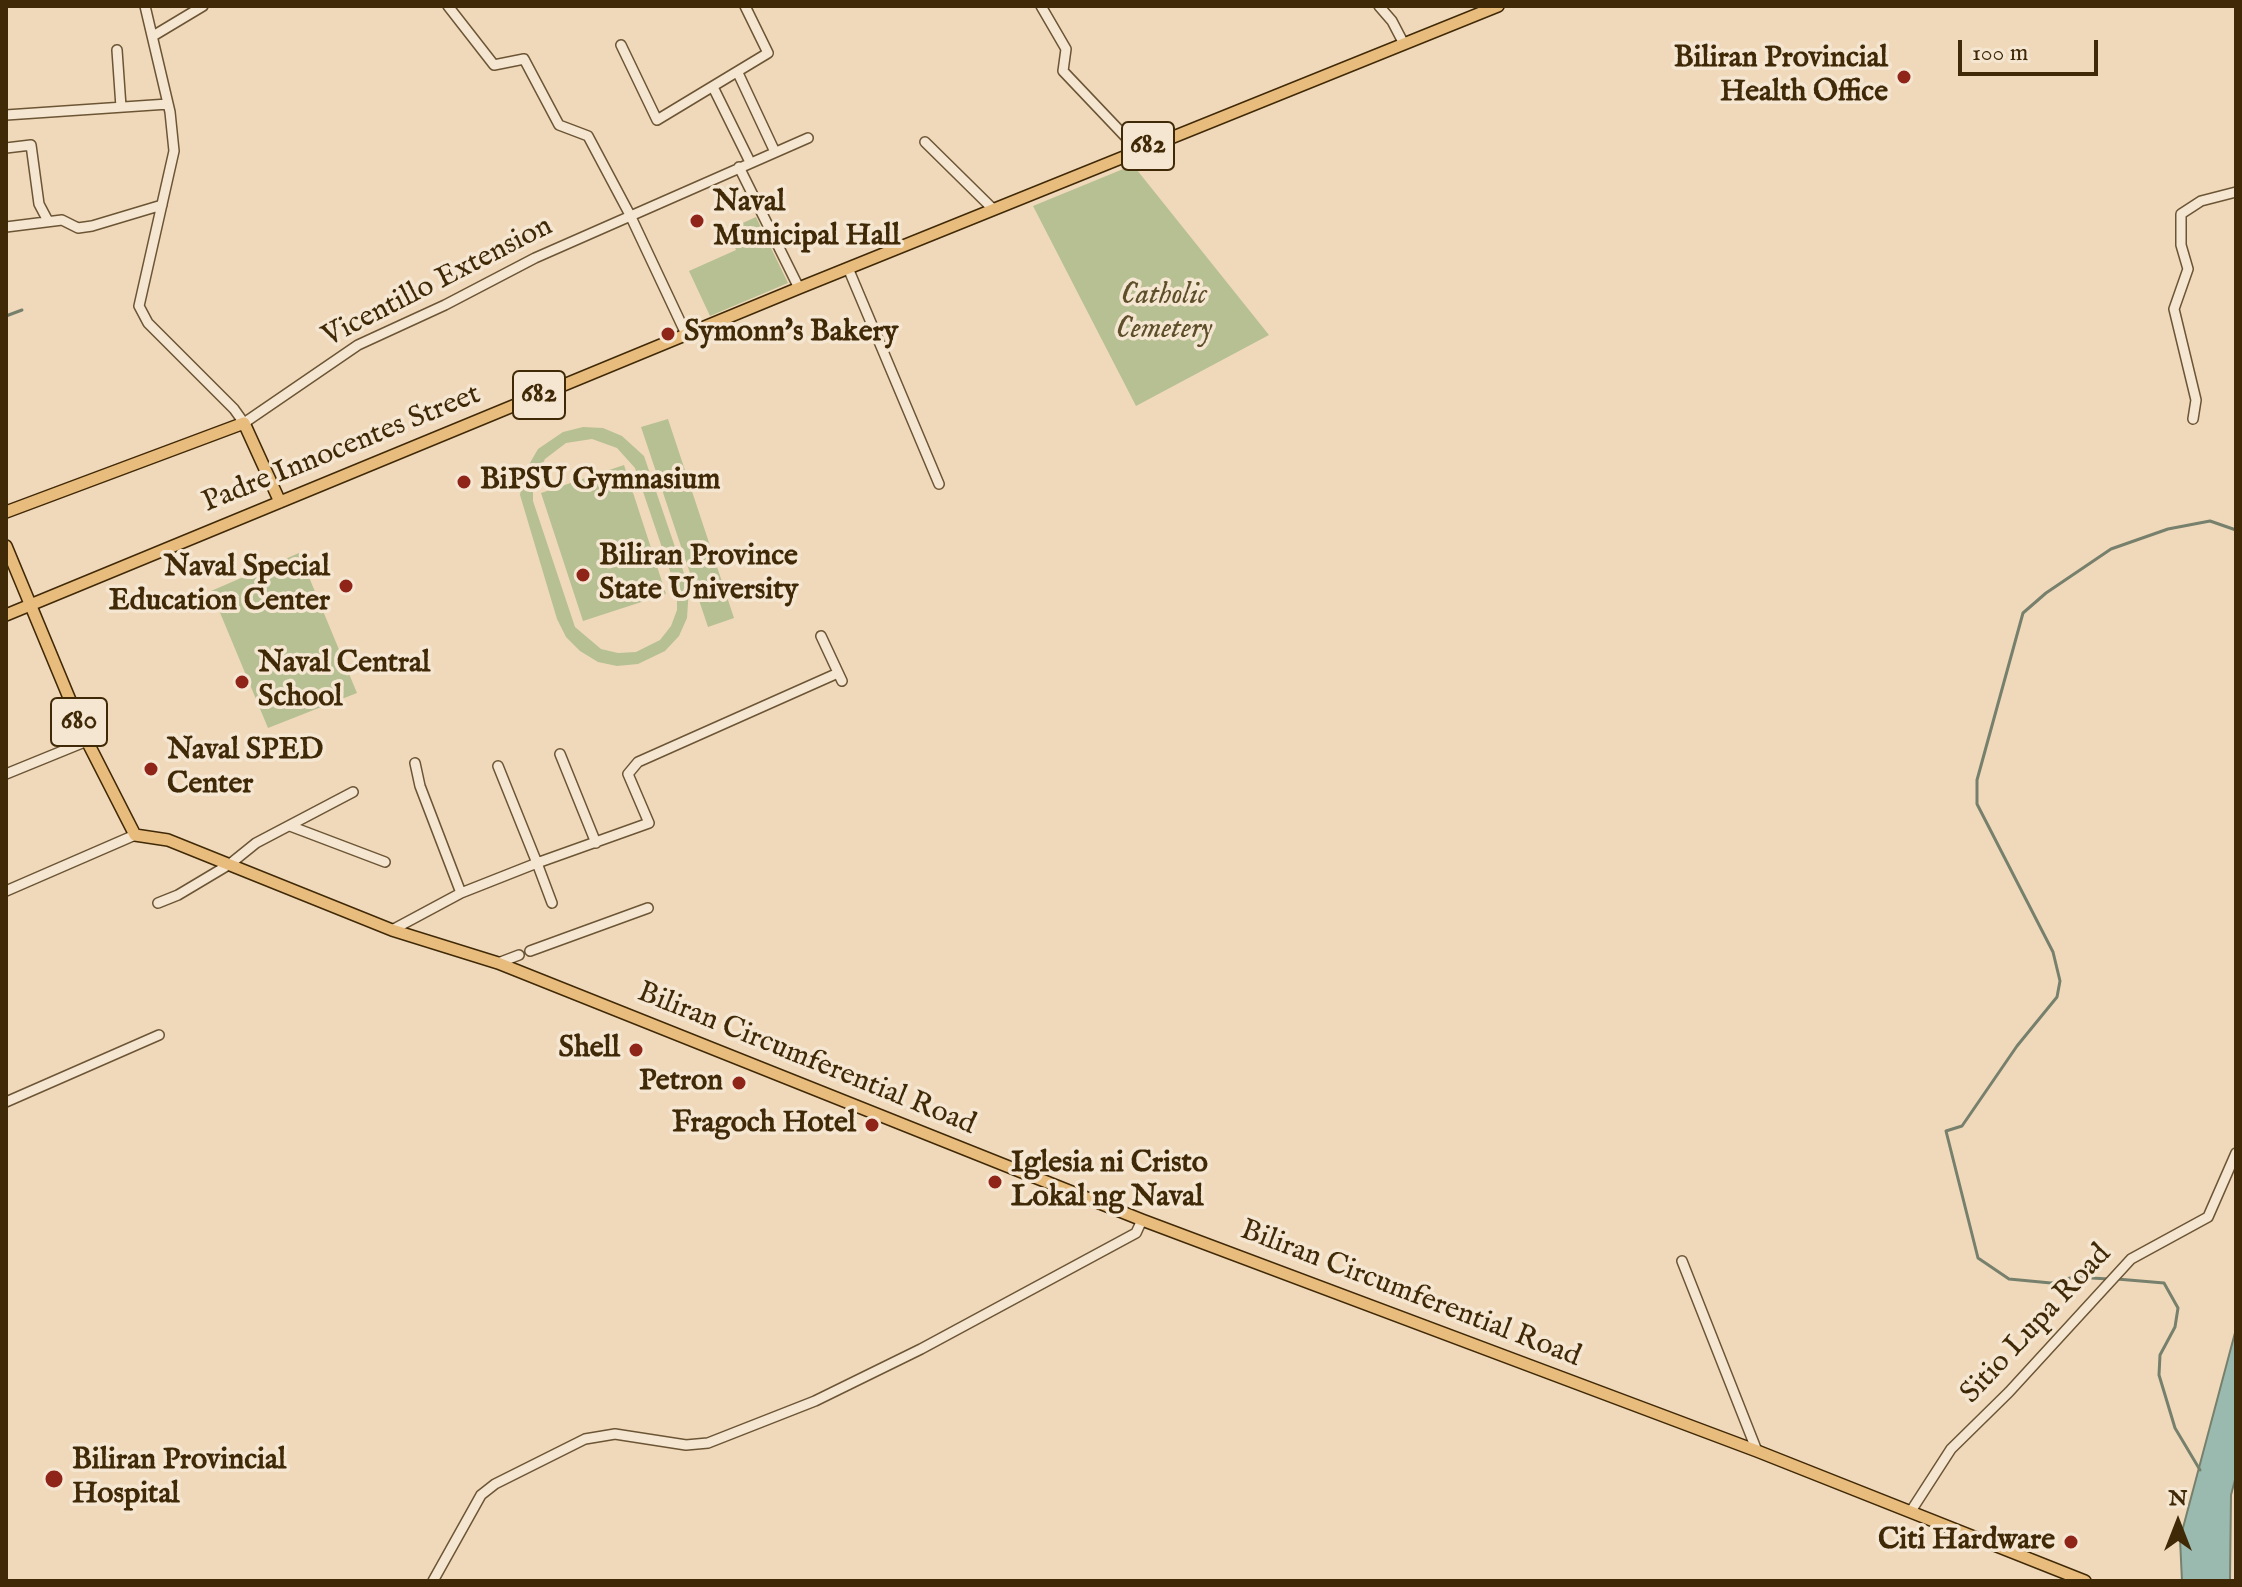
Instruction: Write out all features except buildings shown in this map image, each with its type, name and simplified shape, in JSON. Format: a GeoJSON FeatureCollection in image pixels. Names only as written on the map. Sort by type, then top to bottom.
{"type":"FeatureCollection","features":[{"type":"Feature","properties":{"kind":"main road","name":"Padre Innocentes Street"},"geometry":{"type":"LineString","coordinates":[[6,615],[686,334],[1498,6]]}},
{"type":"Feature","properties":{"kind":"main road"},"geometry":{"type":"LineString","coordinates":[[244,423],[280,502]]}},
{"type":"Feature","properties":{"kind":"main road","name":"Vicentillo Extension"},"geometry":{"type":"LineString","coordinates":[[6,512],[244,423]]}},
{"type":"Feature","properties":{"kind":"main road"},"geometry":{"type":"LineString","coordinates":[[6,546],[30,606]]}},
{"type":"Feature","properties":{"kind":"main road","name":"680"},"geometry":{"type":"LineString","coordinates":[[30,606],[87,741],[135,835]]}},
{"type":"Feature","properties":{"kind":"main road","name":"Biliran Circumferential Road"},"geometry":{"type":"LineString","coordinates":[[135,835],[168,840],[392,930],[498,963],[1142,1220],[1757,1451],[2085,1581]]}},
{"type":"Feature","properties":{"kind":"street"},"geometry":{"type":"LineString","coordinates":[[145,6],[168,104],[174,151],[139,306],[148,323],[234,409],[244,423]]}},
{"type":"Feature","properties":{"kind":"street"},"geometry":{"type":"LineString","coordinates":[[153,36],[203,6]]}},
{"type":"Feature","properties":{"kind":"street"},"geometry":{"type":"LineString","coordinates":[[448,6],[494,65],[524,59],[559,125],[588,136],[630,215],[686,334]]}},
{"type":"Feature","properties":{"kind":"street"},"geometry":{"type":"LineString","coordinates":[[621,45],[657,120],[768,53],[745,6]]}},
{"type":"Feature","properties":{"kind":"street"},"geometry":{"type":"LineString","coordinates":[[1041,6],[1066,49],[1063,71],[1138,150]]}},
{"type":"Feature","properties":{"kind":"street"},"geometry":{"type":"LineString","coordinates":[[1379,6],[1392,21],[1404,44]]}},
{"type":"Feature","properties":{"kind":"street"},"geometry":{"type":"LineString","coordinates":[[117,50],[121,107]]}},
{"type":"Feature","properties":{"kind":"street"},"geometry":{"type":"LineString","coordinates":[[738,73],[775,152]]}},
{"type":"Feature","properties":{"kind":"street"},"geometry":{"type":"LineString","coordinates":[[713,87],[750,162]]}},
{"type":"Feature","properties":{"kind":"street"},"geometry":{"type":"LineString","coordinates":[[6,115],[168,104]]}},
{"type":"Feature","properties":{"kind":"street","name":"Vicentillo Extension"},"geometry":{"type":"LineString","coordinates":[[244,423],[358,345],[445,305],[535,258],[808,138]]}},
{"type":"Feature","properties":{"kind":"street"},"geometry":{"type":"LineString","coordinates":[[925,142],[993,209]]}},
{"type":"Feature","properties":{"kind":"street"},"geometry":{"type":"LineString","coordinates":[[6,148],[31,145],[39,204],[48,221]]}},
{"type":"Feature","properties":{"kind":"street"},"geometry":{"type":"LineString","coordinates":[[739,167],[799,288]]}},
{"type":"Feature","properties":{"kind":"street"},"geometry":{"type":"LineString","coordinates":[[2193,419],[2196,400],[2174,309],[2188,269],[2181,245],[2181,214],[2201,201],[2236,192]]}},
{"type":"Feature","properties":{"kind":"street"},"geometry":{"type":"LineString","coordinates":[[6,227],[62,220],[78,228],[162,205]]}},
{"type":"Feature","properties":{"kind":"street"},"geometry":{"type":"LineString","coordinates":[[848,268],[939,484]]}},
{"type":"Feature","properties":{"kind":"street"},"geometry":{"type":"LineString","coordinates":[[392,930],[461,893],[649,823],[628,774],[638,762],[840,677],[821,636]]}},
{"type":"Feature","properties":{"kind":"street"},"geometry":{"type":"LineString","coordinates":[[6,774],[87,741]]}},
{"type":"Feature","properties":{"kind":"street"},"geometry":{"type":"LineString","coordinates":[[560,754],[596,843]]}},
{"type":"Feature","properties":{"kind":"street"},"geometry":{"type":"LineString","coordinates":[[415,763],[420,786],[461,893]]}},
{"type":"Feature","properties":{"kind":"street"},"geometry":{"type":"LineString","coordinates":[[498,766],[552,903]]}},
{"type":"Feature","properties":{"kind":"street"},"geometry":{"type":"LineString","coordinates":[[158,903],[178,895],[230,864],[256,843],[353,792]]}},
{"type":"Feature","properties":{"kind":"street"},"geometry":{"type":"LineString","coordinates":[[290,826],[385,862]]}},
{"type":"Feature","properties":{"kind":"street"},"geometry":{"type":"LineString","coordinates":[[6,891],[135,835]]}},
{"type":"Feature","properties":{"kind":"street"},"geometry":{"type":"LineString","coordinates":[[530,951],[648,908]]}},
{"type":"Feature","properties":{"kind":"street"},"geometry":{"type":"LineString","coordinates":[[498,963],[519,955]]}},
{"type":"Feature","properties":{"kind":"street"},"geometry":{"type":"LineString","coordinates":[[6,1102],[159,1035]]}},
{"type":"Feature","properties":{"kind":"street","name":"Sitio Lupa Road"},"geometry":{"type":"LineString","coordinates":[[1911,1511],[1951,1449],[2009,1392],[2131,1259],[2208,1217],[2236,1153]]}},
{"type":"Feature","properties":{"kind":"street"},"geometry":{"type":"LineString","coordinates":[[433,1581],[481,1495],[495,1484],[585,1439],[615,1434],[686,1445],[708,1443],[815,1401],[921,1349],[1136,1233],[1142,1220]]}},
{"type":"Feature","properties":{"kind":"street"},"geometry":{"type":"LineString","coordinates":[[1682,1261],[1757,1451]]}},
{"type":"Feature","properties":{"kind":"green space","name":"Catholic Cemetery"},"geometry":{"type":"Polygon","coordinates":[[[1133,165],[1269,335],[1136,406],[1033,206],[1133,165]]]}},
{"type":"Feature","properties":{"kind":"green space"},"geometry":{"type":"Polygon","coordinates":[[[756,217],[788,283],[710,316],[689,271],[736,250],[727,230],[756,217]]]}},
{"type":"Feature","properties":{"kind":"green space"},"geometry":{"type":"Polygon","coordinates":[[[668,419],[734,618],[708,627],[641,427],[668,419]]]}},
{"type":"Feature","properties":{"kind":"green space"},"geometry":{"type":"Polygon","coordinates":[[[583,427],[603,428],[622,436],[644,456],[689,588],[687,618],[679,636],[665,651],[638,664],[617,666],[598,662],[580,651],[566,637],[557,619],[520,495],[523,475],[538,449],[563,432],[583,427]],[[592,439],[566,443],[545,459],[533,483],[533,501],[575,627],[601,649],[618,653],[636,652],[660,640],[671,626],[677,610],[677,592],[635,468],[617,448],[592,439]]]}},
{"type":"Feature","properties":{"kind":"green space"},"geometry":{"type":"Polygon","coordinates":[[[624,465],[666,594],[583,621],[541,493],[624,465]]]}},
{"type":"Feature","properties":{"kind":"green space"},"geometry":{"type":"Polygon","coordinates":[[[299,553],[357,693],[268,728],[211,591],[299,553]]]}},
{"type":"Feature","properties":{"kind":"water"},"geometry":{"type":"Polygon","coordinates":[[[2236,1329],[2236,1476],[2231,1495],[2230,1581],[2182,1581],[2180,1539],[2236,1329]]]}},
{"type":"Feature","properties":{"kind":"waterway"},"geometry":{"type":"LineString","coordinates":[[6,316],[22,310]]}},
{"type":"Feature","properties":{"kind":"waterway"},"geometry":{"type":"LineString","coordinates":[[2109,1279],[2074,1277],[2051,1283],[2009,1279],[1978,1258],[1946,1131],[1962,1126],[2017,1046],[2057,997],[2060,981],[2053,952],[1977,804],[1977,780],[2023,613],[2046,593],[2111,549],[2168,529],[2210,521],[2236,530]]}},
{"type":"Feature","properties":{"kind":"waterway"},"geometry":{"type":"LineString","coordinates":[[2117,1279],[2164,1283],[2178,1308],[2175,1327],[2160,1355],[2159,1375],[2175,1428],[2200,1470]]}},
{"type":"Feature","properties":{"kind":"place","name":"Biliran Provincial Health Office"},"geometry":{"type":"Point","coordinates":[1904,77]}},
{"type":"Feature","properties":{"kind":"place","name":"Naval Municipal Hall"},"geometry":{"type":"Point","coordinates":[697,221]}},
{"type":"Feature","properties":{"kind":"place","name":"Symonn's Bakery"},"geometry":{"type":"Point","coordinates":[668,334]}},
{"type":"Feature","properties":{"kind":"place","name":"BiPSU Gymnasium"},"geometry":{"type":"Point","coordinates":[464,482]}},
{"type":"Feature","properties":{"kind":"place","name":"Biliran Province State University"},"geometry":{"type":"Point","coordinates":[583,575]}},
{"type":"Feature","properties":{"kind":"place","name":"Naval Special Education Center"},"geometry":{"type":"Point","coordinates":[346,586]}},
{"type":"Feature","properties":{"kind":"place","name":"Naval Central School"},"geometry":{"type":"Point","coordinates":[242,682]}},
{"type":"Feature","properties":{"kind":"place","name":"Naval SPED Center"},"geometry":{"type":"Point","coordinates":[151,769]}},
{"type":"Feature","properties":{"kind":"place","name":"Shell"},"geometry":{"type":"Point","coordinates":[636,1050]}},
{"type":"Feature","properties":{"kind":"place","name":"Petron"},"geometry":{"type":"Point","coordinates":[739,1083]}},
{"type":"Feature","properties":{"kind":"place","name":"Fragoch Hotel"},"geometry":{"type":"Point","coordinates":[872,1125]}},
{"type":"Feature","properties":{"kind":"place","name":"Iglesia ni Cristo Lokal ng Naval"},"geometry":{"type":"Point","coordinates":[995,1182]}},
{"type":"Feature","properties":{"kind":"place","name":"Biliran Provincial Hospital"},"geometry":{"type":"Point","coordinates":[54,1479]}},
{"type":"Feature","properties":{"kind":"place","name":"Citi Hardware"},"geometry":{"type":"Point","coordinates":[2071,1542]}}]}
